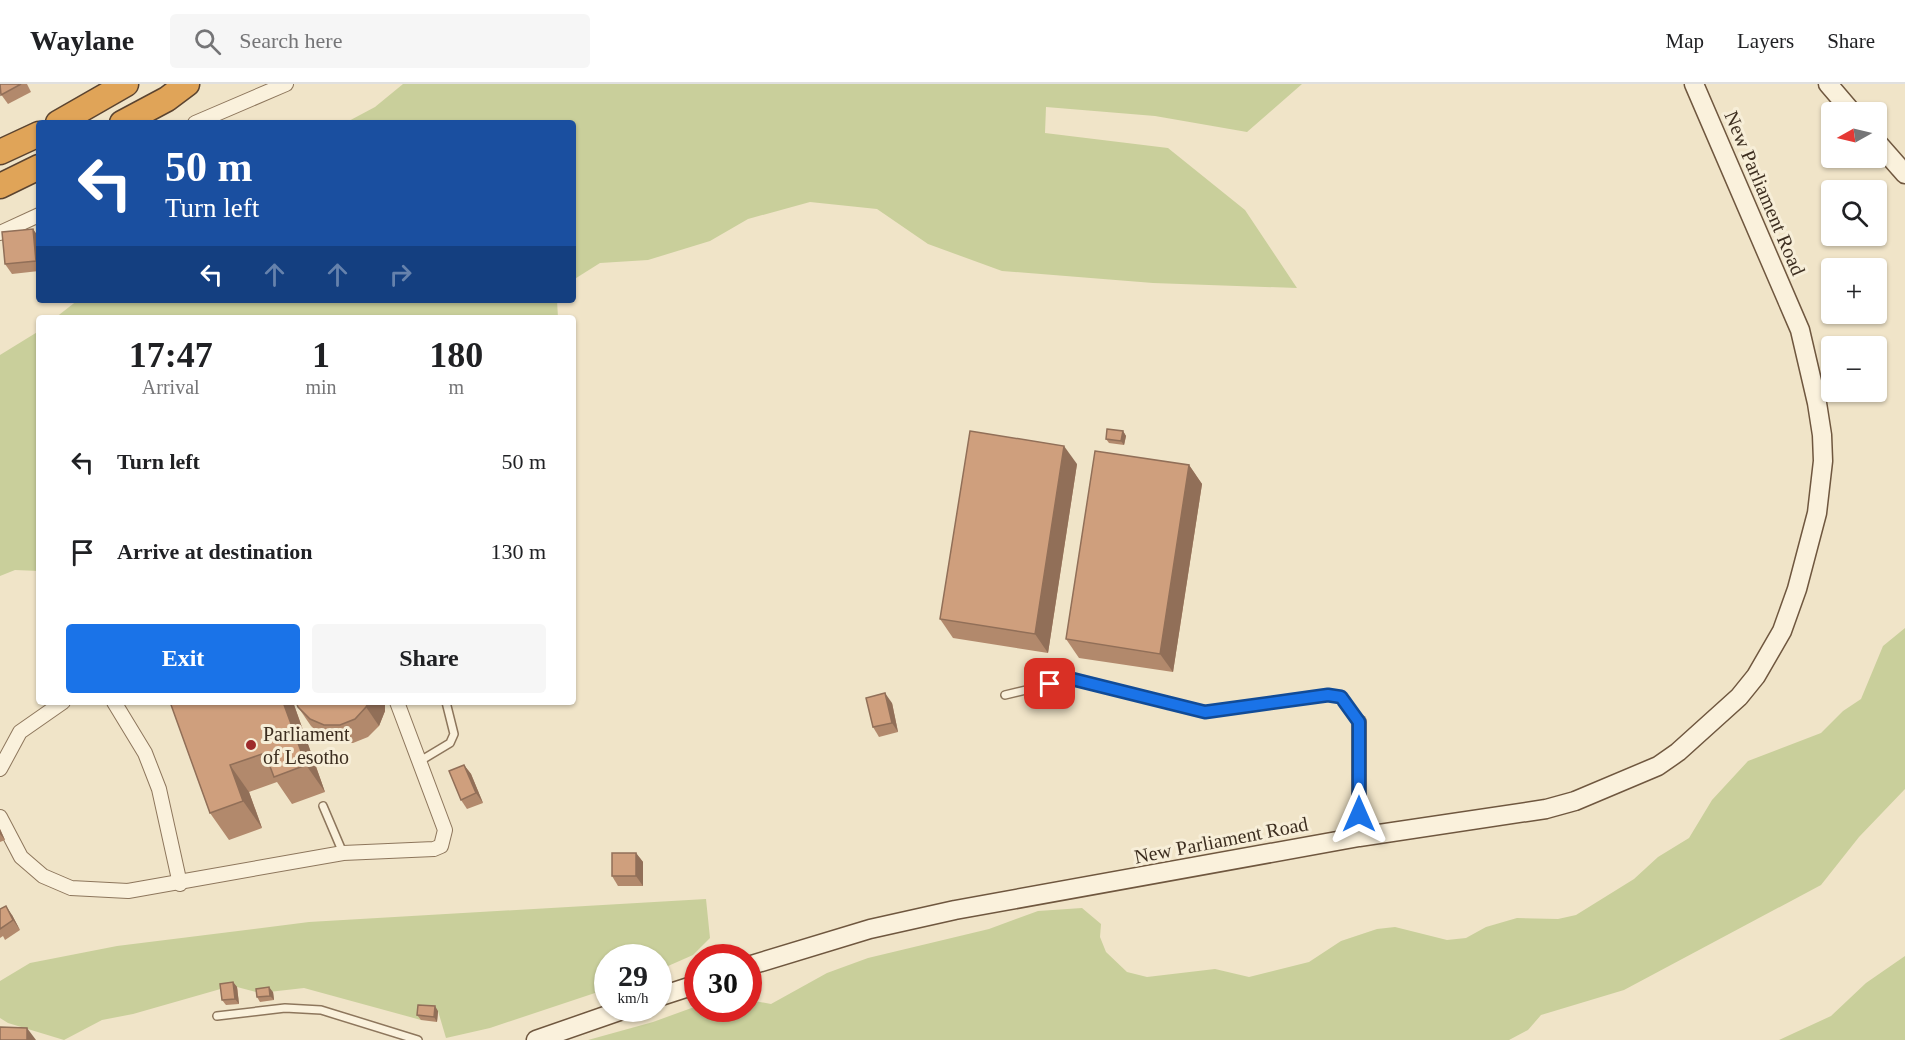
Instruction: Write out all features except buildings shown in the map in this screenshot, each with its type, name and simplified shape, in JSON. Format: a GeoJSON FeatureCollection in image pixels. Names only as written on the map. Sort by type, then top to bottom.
{"type":"FeatureCollection","features":[{"type":"Feature","properties":{"kind":"highway"},"geometry":{"type":"LineString","coordinates":[[63,120],[126,84]]}},
{"type":"Feature","properties":{"kind":"highway"},"geometry":{"type":"LineString","coordinates":[[128,120],[167,99],[187,84]]}},
{"type":"Feature","properties":{"kind":"highway"},"geometry":{"type":"LineString","coordinates":[[0,152],[36,135]]}},
{"type":"Feature","properties":{"kind":"highway"},"geometry":{"type":"LineString","coordinates":[[0,186],[36,168]]}},
{"type":"Feature","properties":{"kind":"street"},"geometry":{"type":"LineString","coordinates":[[202,120],[286,84]]}},
{"type":"Feature","properties":{"kind":"street","name":"New Parliament Road"},"geometry":{"type":"LineString","coordinates":[[762,962],[870,929],[944,913],[1359,837],[1546,809],[1575,801],[1658,766],[1678,752],[1739,697],[1756,676],[1782,631],[1808,550],[1821,486],[1823,452],[1817,403],[1800,330],[1694,84]]}},
{"type":"Feature","properties":{"kind":"street"},"geometry":{"type":"LineString","coordinates":[[1828,84],[1843,102]]}},
{"type":"Feature","properties":{"kind":"street"},"geometry":{"type":"LineString","coordinates":[[1887,154],[1905,174]]}},
{"type":"Feature","properties":{"kind":"street"},"geometry":{"type":"LineString","coordinates":[[0,233],[36,215]]}},
{"type":"Feature","properties":{"kind":"street"},"geometry":{"type":"LineString","coordinates":[[0,769],[20,732],[59,705]]}},
{"type":"Feature","properties":{"kind":"street"},"geometry":{"type":"LineString","coordinates":[[116,705],[145,753],[159,789],[180,884]]}},
{"type":"Feature","properties":{"kind":"street"},"geometry":{"type":"LineString","coordinates":[[0,817],[4,833],[21,857],[43,876],[71,888],[128,891],[180,884],[343,853],[434,849],[441,846],[445,830],[398,705]]}},
{"type":"Feature","properties":{"kind":"street"},"geometry":{"type":"LineString","coordinates":[[1359,722],[1359,837]]}},
{"type":"Feature","properties":{"kind":"street"},"geometry":{"type":"LineString","coordinates":[[536,1040],[594,1020]]}},
{"type":"Feature","properties":{"kind":"lane"},"geometry":{"type":"LineString","coordinates":[[1005,695],[1072,679],[1205,712],[1328,695],[1341,697],[1359,722]]}},
{"type":"Feature","properties":{"kind":"lane"},"geometry":{"type":"LineString","coordinates":[[420,761],[450,743],[454,734],[447,705]]}},
{"type":"Feature","properties":{"kind":"lane"},"geometry":{"type":"LineString","coordinates":[[323,806],[343,853]]}},
{"type":"Feature","properties":{"kind":"lane"},"geometry":{"type":"LineString","coordinates":[[217,1016],[285,1008],[321,1010],[418,1040]]}},
{"type":"Feature","properties":{"kind":"green space"},"geometry":{"type":"Polygon","coordinates":[[[403,84],[1302,84],[1247,132],[1155,116],[1046,107],[1045,133],[1168,148],[1245,210],[1297,288],[1153,283],[1002,271],[928,244],[877,209],[810,202],[748,219],[710,241],[648,260],[600,263],[576,278],[576,120],[351,120],[375,107],[403,84]]]}},
{"type":"Feature","properties":{"kind":"green space"},"geometry":{"type":"Polygon","coordinates":[[[74,303],[557,303],[558,315],[59,315],[74,303]]]}},
{"type":"Feature","properties":{"kind":"green space"},"geometry":{"type":"Polygon","coordinates":[[[36,333],[36,571],[15,570],[0,576],[0,355],[36,333]]]}},
{"type":"Feature","properties":{"kind":"green space"},"geometry":{"type":"Polygon","coordinates":[[[1905,628],[1905,789],[1859,837],[1821,885],[1624,990],[1541,1015],[1528,1030],[1509,1040],[588,1040],[653,1022],[672,1022],[672,1015],[684,1011],[684,1022],[762,1022],[762,1002],[771,1004],[827,973],[868,958],[989,929],[1038,911],[1082,908],[1101,924],[1100,937],[1106,952],[1127,972],[1147,977],[1215,969],[1249,977],[1309,962],[1341,941],[1377,929],[1395,927],[1447,940],[1466,938],[1486,927],[1517,918],[1558,919],[1576,915],[1634,879],[1658,857],[1689,838],[1712,800],[1748,761],[1821,733],[1843,711],[1861,699],[1883,646],[1905,628]]]}},
{"type":"Feature","properties":{"kind":"green space"},"geometry":{"type":"Polygon","coordinates":[[[706,899],[710,938],[704,944],[684,944],[684,959],[672,964],[672,944],[594,944],[594,993],[490,1028],[446,1038],[438,1011],[422,1010],[421,1020],[304,988],[260,993],[237,987],[224,988],[133,1014],[102,1020],[64,1040],[8,1023],[0,1018],[0,981],[30,963],[117,946],[309,922],[706,899]]]}},
{"type":"Feature","properties":{"kind":"green space"},"geometry":{"type":"Polygon","coordinates":[[[1905,956],[1905,1040],[1779,1040],[1831,1016],[1866,983],[1905,956]]]}},
{"type":"Feature","properties":{"kind":"place","name":"Parliament of Lesotho"},"geometry":{"type":"Point","coordinates":[251,745]}},
{"type":"Feature","properties":{"kind":"route"},"geometry":{"type":"LineString","coordinates":[[1050,684],[1072,679],[1205,712],[1328,695],[1341,697],[1359,722],[1359,814]]}}]}
